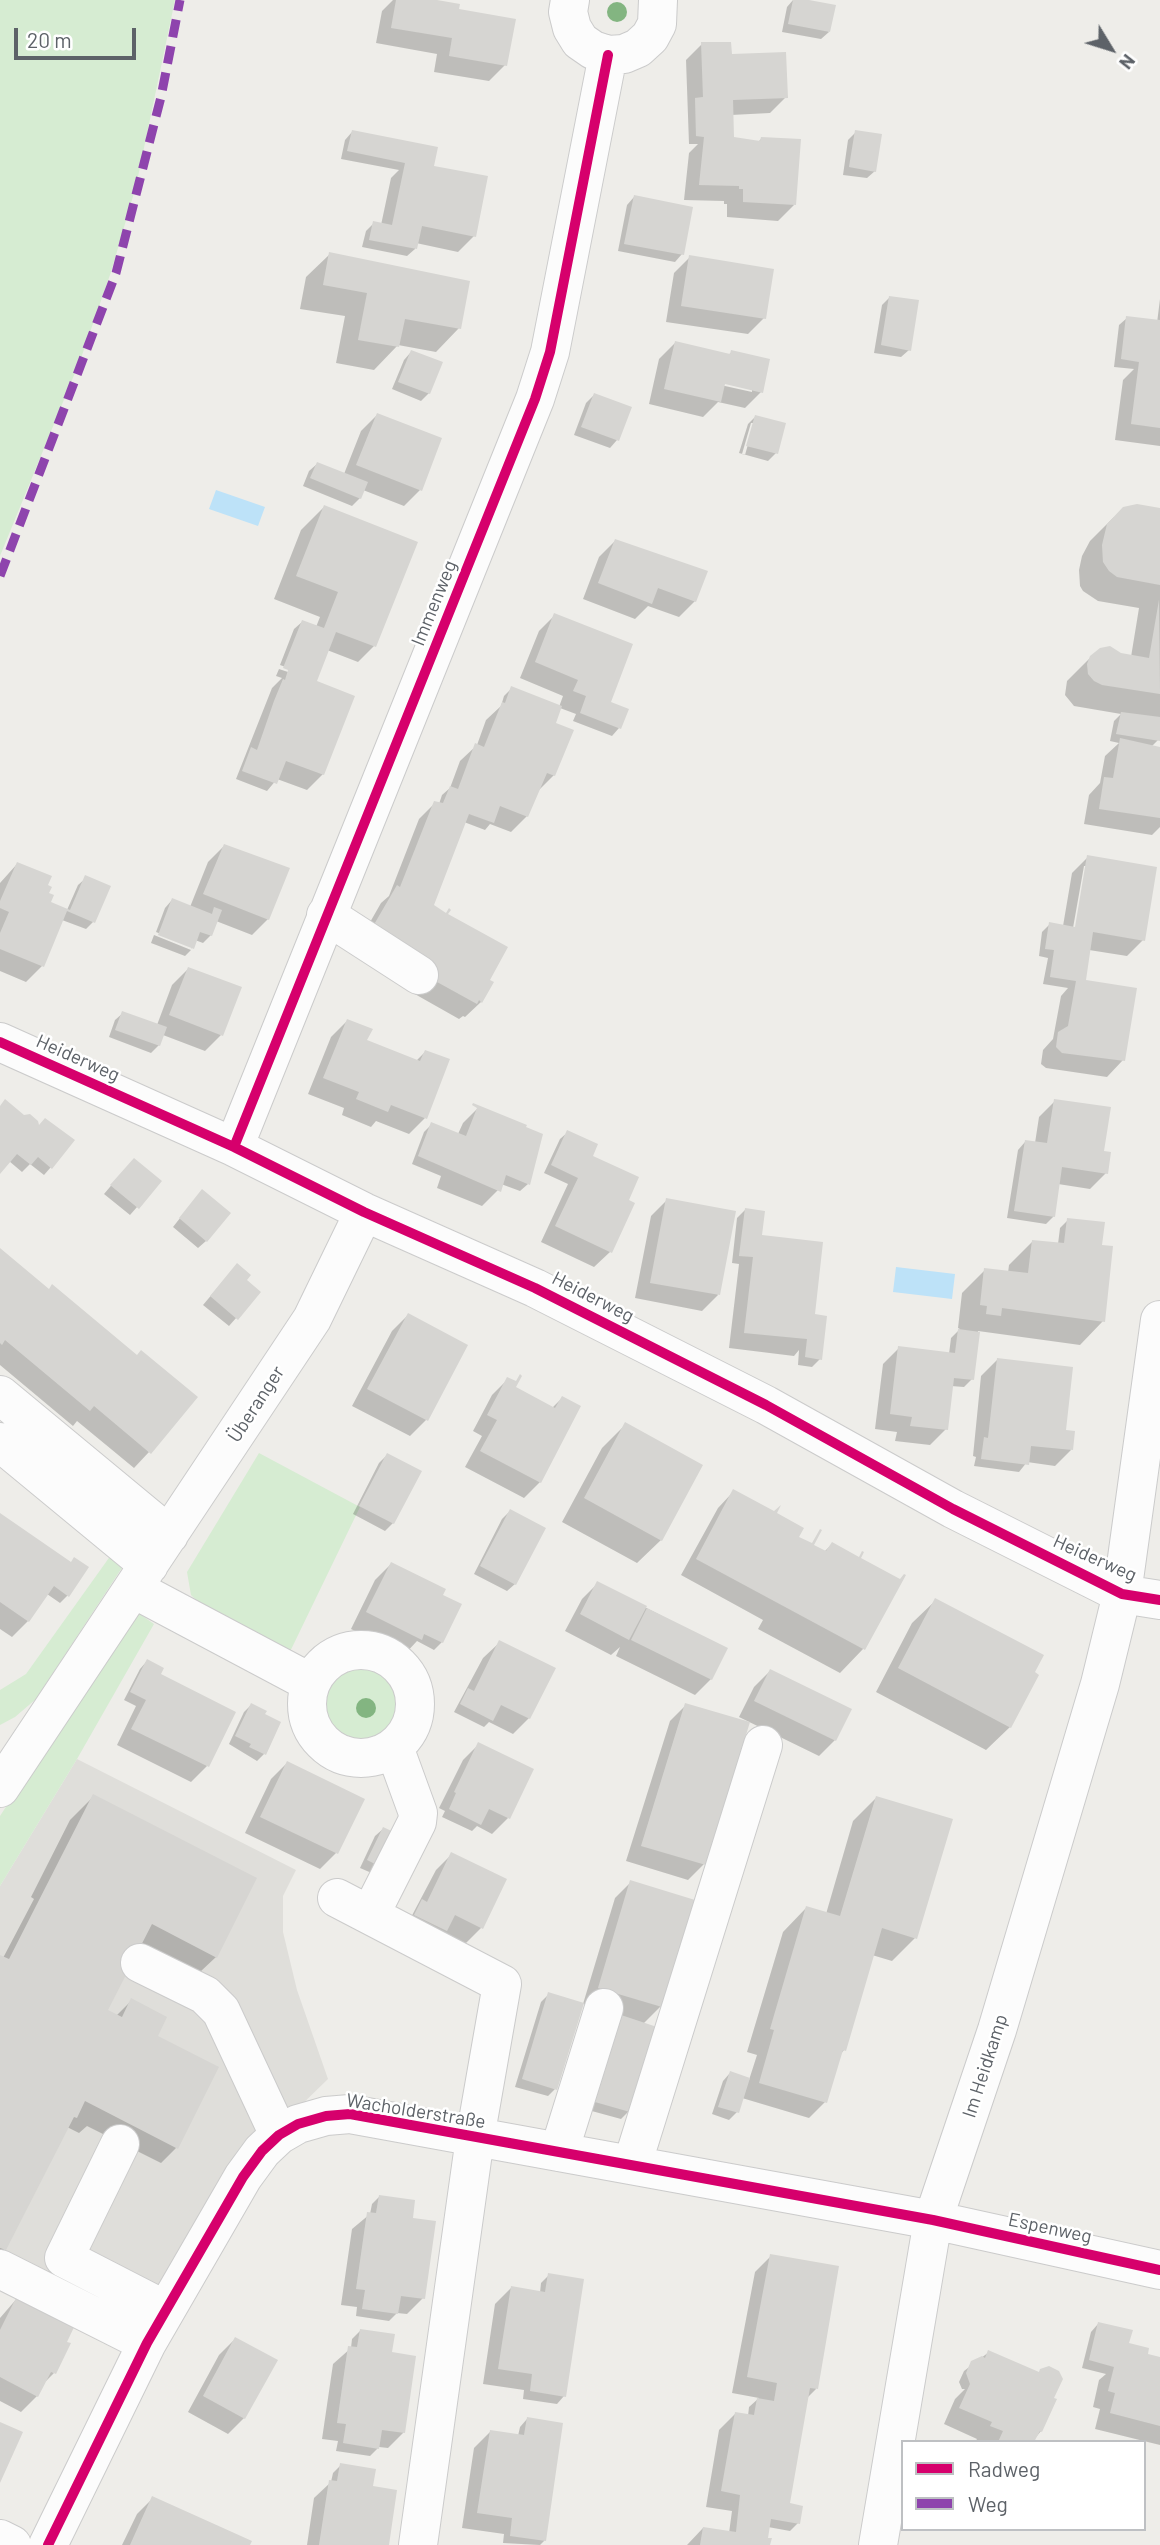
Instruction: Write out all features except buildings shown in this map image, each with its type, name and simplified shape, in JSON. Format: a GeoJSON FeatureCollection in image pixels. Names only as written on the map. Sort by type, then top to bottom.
{"type":"FeatureCollection","features":[{"type":"Feature","properties":{"kind":"street"},"geometry":{"type":"LineString","coordinates":[[570,0],[570,20],[580,41],[593,50],[608,55],[624,54],[638,48],[650,37],[657,24],[657,0]]}},
{"type":"Feature","properties":{"kind":"street","name":"Immenweg"},"geometry":{"type":"LineString","coordinates":[[234,1147],[535,399],[550,352],[608,55]]}},
{"type":"Feature","properties":{"kind":"street"},"geometry":{"type":"LineString","coordinates":[[326,915],[419,975]]}},
{"type":"Feature","properties":{"kind":"street","name":"Heiderweg"},"geometry":{"type":"LineString","coordinates":[[0,1042],[234,1147],[364,1212],[535,1288],[818,1433],[953,1509],[1122,1594],[1160,1600]]}},
{"type":"Feature","properties":{"kind":"street","name":"Überanger"},"geometry":{"type":"LineString","coordinates":[[2,1783],[312,1319],[364,1212]]}},
{"type":"Feature","properties":{"kind":"street","name":"Im Heidkamp"},"geometry":{"type":"LineString","coordinates":[[878,2545],[933,2220],[1001,2017],[1100,1684],[1122,1594],[1160,1320]]}},
{"type":"Feature","properties":{"kind":"street"},"geometry":{"type":"LineString","coordinates":[[0,1395],[151,1563]]}},
{"type":"Feature","properties":{"kind":"street"},"geometry":{"type":"LineString","coordinates":[[0,1442],[151,1563],[311,1683]]}},
{"type":"Feature","properties":{"kind":"street"},"geometry":{"type":"LineString","coordinates":[[357,1650],[376,1652],[394,1661],[407,1675],[414,1693],[414,1713],[407,1732],[394,1747],[378,1755],[361,1758],[343,1755],[327,1747],[308,1718],[307,1700],[311,1683],[321,1666],[337,1655],[357,1650]]}},
{"type":"Feature","properties":{"kind":"street"},"geometry":{"type":"LineString","coordinates":[[632,2165],[763,1745]]}},
{"type":"Feature","properties":{"kind":"street"},"geometry":{"type":"LineString","coordinates":[[370,1915],[417,1822],[418,1813],[394,1747]]}},
{"type":"Feature","properties":{"kind":"street"},"geometry":{"type":"LineString","coordinates":[[337,1898],[502,1984],[475,2138],[418,2545]]}},
{"type":"Feature","properties":{"kind":"street"},"geometry":{"type":"LineString","coordinates":[[140,1963],[205,1995],[221,2011],[279,2135]]}},
{"type":"Feature","properties":{"kind":"street"},"geometry":{"type":"LineString","coordinates":[[559,2152],[604,2008]]}},
{"type":"Feature","properties":{"kind":"street","name":"Wacholderstraße"},"geometry":{"type":"LineString","coordinates":[[48,2545],[147,2343],[243,2177],[262,2151],[279,2135],[307,2121],[350,2114],[933,2220]]}},
{"type":"Feature","properties":{"kind":"street"},"geometry":{"type":"LineString","coordinates":[[120,2144],[64,2258],[165,2310]]}},
{"type":"Feature","properties":{"kind":"street","name":"Espenweg"},"geometry":{"type":"LineString","coordinates":[[933,2220],[1160,2270]]}},
{"type":"Feature","properties":{"kind":"street"},"geometry":{"type":"LineString","coordinates":[[0,2269],[147,2343]]}},
{"type":"Feature","properties":{"kind":"street"},"geometry":{"type":"LineString","coordinates":[[0,2539],[12,2545]]}},
{"type":"Feature","properties":{"kind":"shaded area"},"geometry":{"type":"Polygon","coordinates":[[[77,1759],[296,1870],[283,1896],[283,1932],[297,1990],[328,2079],[256,2149],[151,2324],[0,2257],[0,1886],[77,1759]]]}},
{"type":"Feature","properties":{"kind":"green space"},"geometry":{"type":"Polygon","coordinates":[[[0,0],[175,0],[136,186],[111,272],[81,358],[0,556],[0,0]]]}},
{"type":"Feature","properties":{"kind":"green space"},"geometry":{"type":"Polygon","coordinates":[[[259,1453],[360,1507],[285,1662],[207,1611],[191,1595],[187,1572],[259,1453]]]}},
{"type":"Feature","properties":{"kind":"green space"},"geometry":{"type":"Polygon","coordinates":[[[116,1548],[129,1557],[36,1699],[15,1717],[0,1725],[0,1690],[26,1674],[116,1548]]]}},
{"type":"Feature","properties":{"kind":"green space"},"geometry":{"type":"Polygon","coordinates":[[[134,1610],[154,1624],[0,1886],[0,1816],[134,1610]]]}},
{"type":"Feature","properties":{"kind":"green space"},"geometry":{"type":"Polygon","coordinates":[[[362,1664],[378,1667],[391,1676],[400,1689],[403,1705],[400,1721],[391,1734],[378,1743],[362,1746],[346,1743],[333,1734],[324,1721],[321,1705],[324,1689],[333,1676],[346,1667],[362,1664]]]}},
{"type":"Feature","properties":{"kind":"water"},"geometry":{"type":"Polygon","coordinates":[[[216,490],[265,507],[258,526],[209,509],[216,490]]]}},
{"type":"Feature","properties":{"kind":"water"},"geometry":{"type":"Polygon","coordinates":[[[896,1267],[955,1274],[952,1299],[893,1292],[896,1267]]]}},
{"type":"Feature","properties":{"kind":"marked path"},"geometry":{"type":"LineString","coordinates":[[0,576],[116,273],[161,97],[180,0]]}},
{"type":"Feature","properties":{"kind":"cycle path"},"geometry":{"type":"LineString","coordinates":[[234,1147],[535,399],[550,352],[608,55]]}},
{"type":"Feature","properties":{"kind":"cycle path"},"geometry":{"type":"LineString","coordinates":[[0,1042],[234,1147],[364,1212],[535,1288],[766,1405],[953,1509],[1122,1594],[1160,1600]]}},
{"type":"Feature","properties":{"kind":"cycle path"},"geometry":{"type":"LineString","coordinates":[[48,2545],[147,2343],[243,2177],[262,2151],[279,2135],[298,2124],[326,2116],[350,2114],[933,2220],[1160,2270]]}}]}
